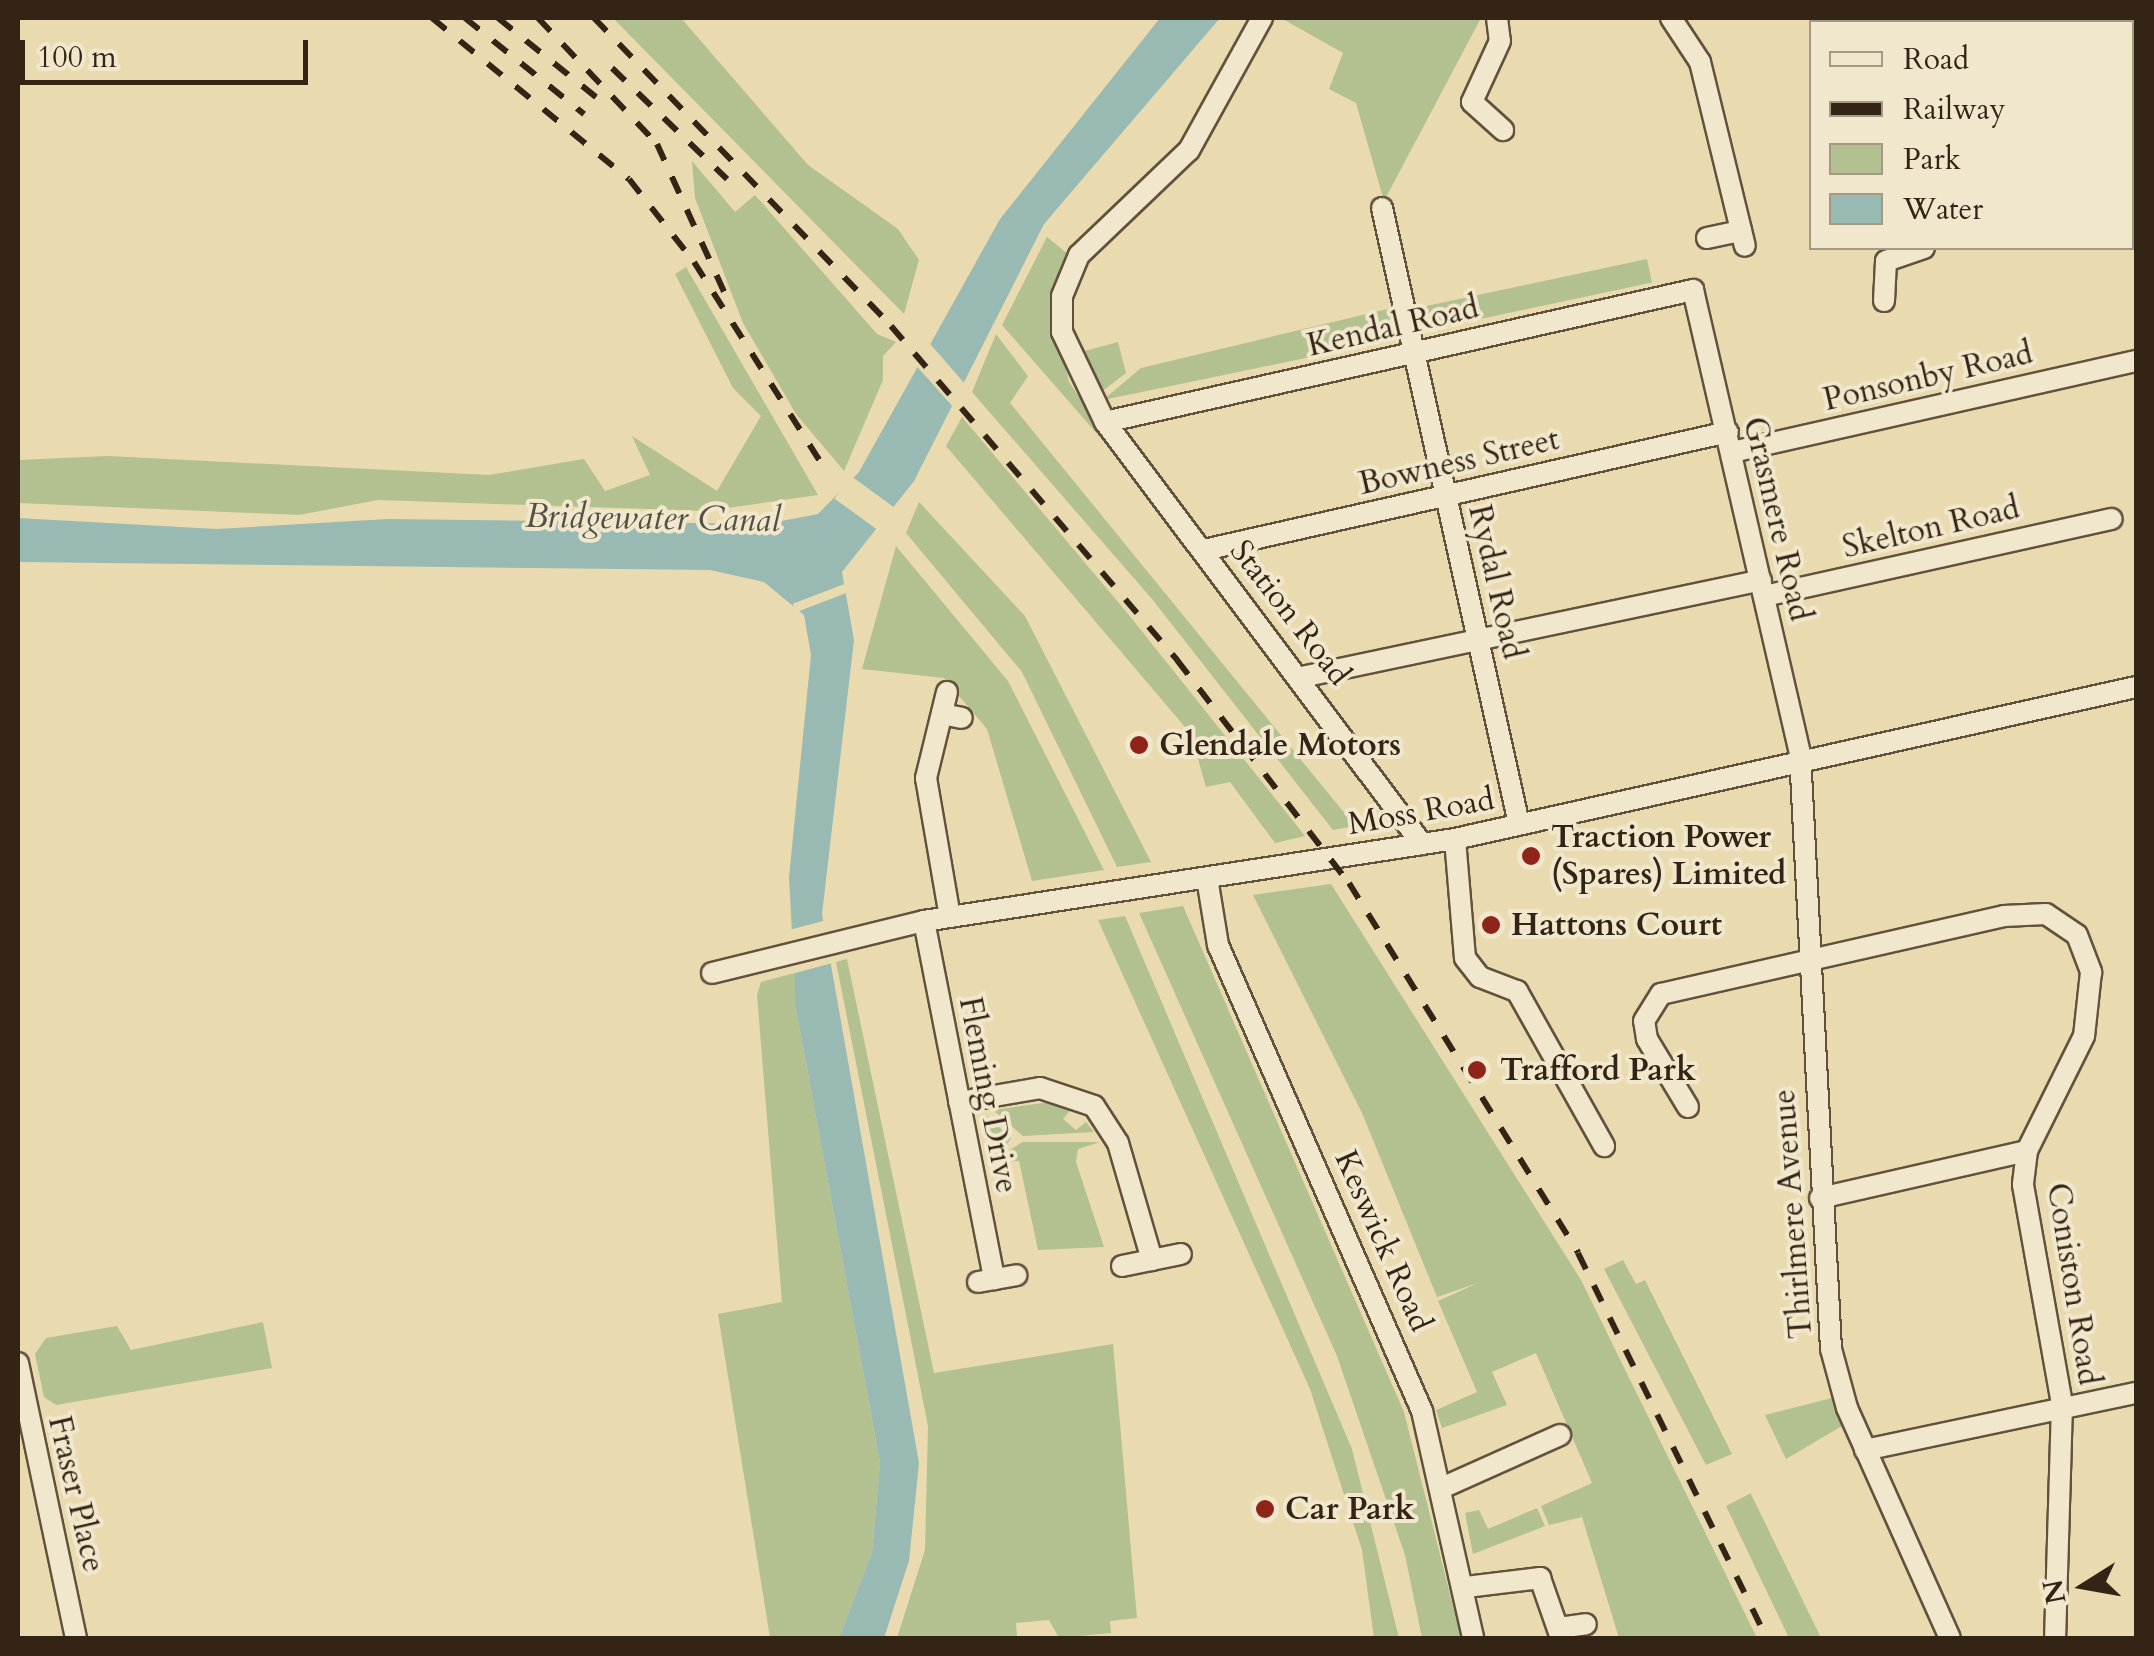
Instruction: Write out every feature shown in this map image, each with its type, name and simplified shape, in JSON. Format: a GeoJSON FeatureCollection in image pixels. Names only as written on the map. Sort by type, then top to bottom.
{"type":"FeatureCollection","features":[{"type":"Feature","properties":{"kind":"street","name":"Station Road"},"geometry":{"type":"LineString","coordinates":[[1262,18],[1199,136],[1106,222],[1067,279],[1062,332],[1105,422],[1302,677],[1422,844]]}},
{"type":"Feature","properties":{"kind":"street"},"geometry":{"type":"LineString","coordinates":[[1497,18],[1498,46],[1472,102],[1503,130]]}},
{"type":"Feature","properties":{"kind":"street"},"geometry":{"type":"LineString","coordinates":[[1671,18],[1700,62],[1743,238],[1707,238]]}},
{"type":"Feature","properties":{"kind":"street","name":"Rydal Road"},"geometry":{"type":"LineString","coordinates":[[1382,208],[1520,824]]}},
{"type":"Feature","properties":{"kind":"street"},"geometry":{"type":"LineString","coordinates":[[1884,301],[1886,261],[1918,250]]}},
{"type":"Feature","properties":{"kind":"street","name":"Kendal Road"},"geometry":{"type":"LineString","coordinates":[[1105,422],[1693,290]]}},
{"type":"Feature","properties":{"kind":"street","name":"Grasmere Road"},"geometry":{"type":"LineString","coordinates":[[1693,290],[1800,763]]}},
{"type":"Feature","properties":{"kind":"street","name":"Ponsonby Road"},"geometry":{"type":"LineString","coordinates":[[1730,442],[2136,362]]}},
{"type":"Feature","properties":{"kind":"street","name":"Bowness Street"},"geometry":{"type":"LineString","coordinates":[[1204,550],[1446,495],[1730,442]]}},
{"type":"Feature","properties":{"kind":"street","name":"Skelton Road"},"geometry":{"type":"LineString","coordinates":[[1302,677],[2112,519]]}},
{"type":"Feature","properties":{"kind":"street","name":"Moss Road"},"geometry":{"type":"LineString","coordinates":[[712,973],[854,935],[924,922],[1455,838],[2136,688]]}},
{"type":"Feature","properties":{"kind":"street"},"geometry":{"type":"LineString","coordinates":[[947,692],[952,716],[926,778],[950,918]]}},
{"type":"Feature","properties":{"kind":"street","name":"Thirlmere Avenue"},"geometry":{"type":"LineString","coordinates":[[1800,763],[1831,1350],[1865,1450],[1950,1638]]}},
{"type":"Feature","properties":{"kind":"street"},"geometry":{"type":"LineString","coordinates":[[1455,838],[1454,916],[1465,958],[1480,978],[1517,991],[1571,1103],[1604,1146]]}},
{"type":"Feature","properties":{"kind":"street","name":"Keswick Road"},"geometry":{"type":"LineString","coordinates":[[1207,878],[1218,945],[1408,1373],[1446,1486],[1473,1638]]}},
{"type":"Feature","properties":{"kind":"street","name":"Coniston Road"},"geometry":{"type":"LineString","coordinates":[[1688,1108],[1647,1039],[1652,1003],[2027,913],[2077,935],[2091,972],[2084,1036],[2028,1152],[2026,1212],[2062,1405],[2055,1638]]}},
{"type":"Feature","properties":{"kind":"street","name":"Fleming Drive"},"geometry":{"type":"LineString","coordinates":[[924,922],[959,1102],[986,1280],[1016,1275]]}},
{"type":"Feature","properties":{"kind":"street"},"geometry":{"type":"LineString","coordinates":[[959,1102],[1040,1088],[1094,1106],[1118,1143],[1152,1260]]}},
{"type":"Feature","properties":{"kind":"street"},"geometry":{"type":"LineString","coordinates":[[1820,1198],[2028,1152]]}},
{"type":"Feature","properties":{"kind":"street"},"geometry":{"type":"LineString","coordinates":[[1122,1266],[1181,1254]]}},
{"type":"Feature","properties":{"kind":"street","name":"Fraser Place"},"geometry":{"type":"LineString","coordinates":[[18,1363],[76,1638]]}},
{"type":"Feature","properties":{"kind":"street"},"geometry":{"type":"LineString","coordinates":[[1865,1450],[2062,1405],[2136,1393]]}},
{"type":"Feature","properties":{"kind":"street"},"geometry":{"type":"LineString","coordinates":[[1446,1486],[1531,1438],[1560,1435]]}},
{"type":"Feature","properties":{"kind":"street"},"geometry":{"type":"LineString","coordinates":[[1466,1587],[1540,1578],[1560,1634],[1586,1624]]}},
{"type":"Feature","properties":{"kind":"green space"},"geometry":{"type":"Polygon","coordinates":[[[613,18],[681,18],[808,165],[898,229],[919,260],[904,314],[613,18]]]}},
{"type":"Feature","properties":{"kind":"green space"},"geometry":{"type":"Polygon","coordinates":[[[1281,18],[1481,18],[1384,201],[1356,103],[1329,89],[1343,53],[1281,18]]]}},
{"type":"Feature","properties":{"kind":"green space"},"geometry":{"type":"Polygon","coordinates":[[[692,161],[735,212],[755,195],[877,334],[896,342],[883,356],[883,380],[844,471],[796,414],[743,323],[695,198],[692,161]]]}},
{"type":"Feature","properties":{"kind":"green space"},"geometry":{"type":"Polygon","coordinates":[[[1047,237],[1068,254],[1052,307],[1069,382],[1132,474],[1002,325],[1047,237]]]}},
{"type":"Feature","properties":{"kind":"green space"},"geometry":{"type":"Polygon","coordinates":[[[1647,259],[1652,282],[1418,332],[1413,309],[1647,259]]]}},
{"type":"Feature","properties":{"kind":"green space"},"geometry":{"type":"Polygon","coordinates":[[[686,267],[818,495],[707,511],[378,500],[299,515],[18,503],[18,460],[108,456],[489,475],[584,459],[605,491],[650,475],[632,436],[717,491],[761,416],[733,388],[675,274],[686,267]]]}},
{"type":"Feature","properties":{"kind":"green space"},"geometry":{"type":"Polygon","coordinates":[[[1400,306],[1407,337],[1103,400],[1141,368],[1400,306]]]}},
{"type":"Feature","properties":{"kind":"green space"},"geometry":{"type":"Polygon","coordinates":[[[996,334],[1028,376],[1010,403],[1355,826],[1333,830],[1152,599],[972,392],[996,334]]]}},
{"type":"Feature","properties":{"kind":"green space"},"geometry":{"type":"Polygon","coordinates":[[[1118,342],[1126,373],[1100,393],[1081,352],[1118,342]]]}},
{"type":"Feature","properties":{"kind":"green space"},"geometry":{"type":"Polygon","coordinates":[[[962,417],[1129,615],[1305,836],[1275,843],[1230,782],[1206,787],[1191,734],[946,446],[962,417]]]}},
{"type":"Feature","properties":{"kind":"green space"},"geometry":{"type":"Polygon","coordinates":[[[919,502],[1025,616],[1151,862],[1117,867],[1022,672],[906,533],[919,502]]]}},
{"type":"Feature","properties":{"kind":"green space"},"geometry":{"type":"Polygon","coordinates":[[[896,546],[1008,681],[1104,870],[1032,881],[987,729],[944,678],[862,669],[896,546]]]}},
{"type":"Feature","properties":{"kind":"green space"},"geometry":{"type":"Polygon","coordinates":[[[1331,884],[1581,1280],[1757,1638],[1619,1638],[1582,1517],[1549,1525],[1541,1506],[1592,1483],[1536,1353],[1492,1372],[1507,1405],[1442,1428],[1436,1410],[1477,1392],[1438,1301],[1478,1283],[1437,1297],[1362,1113],[1253,895],[1331,884]]]}},
{"type":"Feature","properties":{"kind":"green space"},"geometry":{"type":"Polygon","coordinates":[[[1183,906],[1404,1412],[1461,1638],[1422,1638],[1405,1555],[1337,1356],[1139,913],[1183,906]]]}},
{"type":"Feature","properties":{"kind":"green space"},"geometry":{"type":"Polygon","coordinates":[[[1125,916],[1352,1449],[1399,1638],[1374,1638],[1362,1550],[1310,1389],[1098,920],[1125,916]]]}},
{"type":"Feature","properties":{"kind":"green space"},"geometry":{"type":"Polygon","coordinates":[[[847,959],[934,1373],[1113,1344],[1137,1618],[1110,1621],[1111,1633],[1059,1638],[1049,1620],[1016,1623],[1017,1638],[897,1638],[925,1550],[928,1426],[836,962],[847,959]]]}},
{"type":"Feature","properties":{"kind":"green space"},"geometry":{"type":"Polygon","coordinates":[[[798,972],[796,1009],[880,1463],[872,1552],[839,1638],[770,1638],[718,1314],[782,1302],[757,995],[761,982],[798,972]]]}},
{"type":"Feature","properties":{"kind":"green space"},"geometry":{"type":"Polygon","coordinates":[[[1050,1102],[1072,1108],[1063,1119],[1076,1130],[1086,1122],[1094,1132],[1023,1136],[993,1110],[1050,1102]]]}},
{"type":"Feature","properties":{"kind":"green space"},"geometry":{"type":"Polygon","coordinates":[[[986,1115],[1011,1138],[1001,1153],[986,1157],[1000,1152],[997,1134],[984,1136],[986,1115]]]}},
{"type":"Feature","properties":{"kind":"green space"},"geometry":{"type":"Polygon","coordinates":[[[1023,1142],[1100,1142],[1078,1149],[1076,1162],[1104,1247],[1038,1250],[1019,1161],[987,1163],[1023,1142]]]}},
{"type":"Feature","properties":{"kind":"green space"},"geometry":{"type":"Polygon","coordinates":[[[1623,1260],[1636,1284],[1645,1280],[1732,1454],[1706,1465],[1604,1269],[1623,1260]]]}},
{"type":"Feature","properties":{"kind":"green space"},"geometry":{"type":"Polygon","coordinates":[[[263,1322],[272,1368],[56,1405],[44,1397],[35,1354],[46,1338],[117,1326],[131,1350],[263,1322]]]}},
{"type":"Feature","properties":{"kind":"green space"},"geometry":{"type":"Polygon","coordinates":[[[1836,1397],[1847,1423],[1786,1459],[1765,1415],[1836,1397]]]}},
{"type":"Feature","properties":{"kind":"green space"},"geometry":{"type":"Polygon","coordinates":[[[1751,1493],[1821,1638],[1789,1638],[1726,1506],[1751,1493]]]}},
{"type":"Feature","properties":{"kind":"green space"},"geometry":{"type":"Polygon","coordinates":[[[1537,1508],[1545,1526],[1473,1554],[1465,1513],[1479,1510],[1488,1529],[1537,1508]]]}},
{"type":"Feature","properties":{"kind":"water"},"geometry":{"type":"Polygon","coordinates":[[[1160,18],[1220,18],[1044,224],[914,481],[842,572],[854,640],[822,914],[919,1463],[909,1561],[884,1638],[839,1638],[872,1552],[880,1463],[796,1009],[789,877],[811,655],[804,615],[764,582],[710,570],[18,562],[18,518],[217,529],[388,519],[766,524],[818,514],[859,472],[1000,219],[1160,18]]]}},
{"type":"Feature","properties":{"kind":"pier"},"geometry":{"type":"Polygon","coordinates":[[[925,338],[965,384],[954,408],[913,362],[925,338]]]}},
{"type":"Feature","properties":{"kind":"pier"},"geometry":{"type":"Polygon","coordinates":[[[851,476],[900,512],[884,535],[835,499],[851,476]]]}},
{"type":"Feature","properties":{"kind":"pier"},"geometry":{"type":"Polygon","coordinates":[[[847,583],[850,591],[796,612],[793,604],[847,583]]]}},
{"type":"Feature","properties":{"kind":"pier"},"geometry":{"type":"Polygon","coordinates":[[[827,920],[832,963],[792,974],[789,930],[827,920]]]}},
{"type":"Feature","properties":{"kind":"railway"},"geometry":{"type":"LineString","coordinates":[[432,18],[629,179],[694,262],[821,463]]}},
{"type":"Feature","properties":{"kind":"railway"},"geometry":{"type":"LineString","coordinates":[[465,18],[584,114]]}},
{"type":"Feature","properties":{"kind":"railway"},"geometry":{"type":"LineString","coordinates":[[498,18],[596,97]]}},
{"type":"Feature","properties":{"kind":"railway"},"geometry":{"type":"LineString","coordinates":[[538,18],[657,144],[725,294]]}},
{"type":"Feature","properties":{"kind":"railway"},"geometry":{"type":"LineString","coordinates":[[594,18],[891,326],[1177,660],[1349,883],[1578,1253],[1767,1638]]}},
{"type":"Feature","properties":{"kind":"railway"},"geometry":{"type":"LineString","coordinates":[[612,68],[727,179]]}},
{"type":"Feature","properties":{"kind":"place","name":"Glendale Motors"},"geometry":{"type":"Point","coordinates":[1139,745]}},
{"type":"Feature","properties":{"kind":"place","name":"Traction Power (Spares) Limited"},"geometry":{"type":"Point","coordinates":[1531,856]}},
{"type":"Feature","properties":{"kind":"place","name":"Hattons Court"},"geometry":{"type":"Point","coordinates":[1491,925]}},
{"type":"Feature","properties":{"kind":"place","name":"Trafford Park"},"geometry":{"type":"Point","coordinates":[1477,1070]}},
{"type":"Feature","properties":{"kind":"place","name":"Car Park"},"geometry":{"type":"Point","coordinates":[1265,1509]}},
{"type":"Feature","properties":{"kind":"water label","name":"Bridgewater Canal"},"geometry":{"type":"Point","coordinates":[653,518]}}]}
